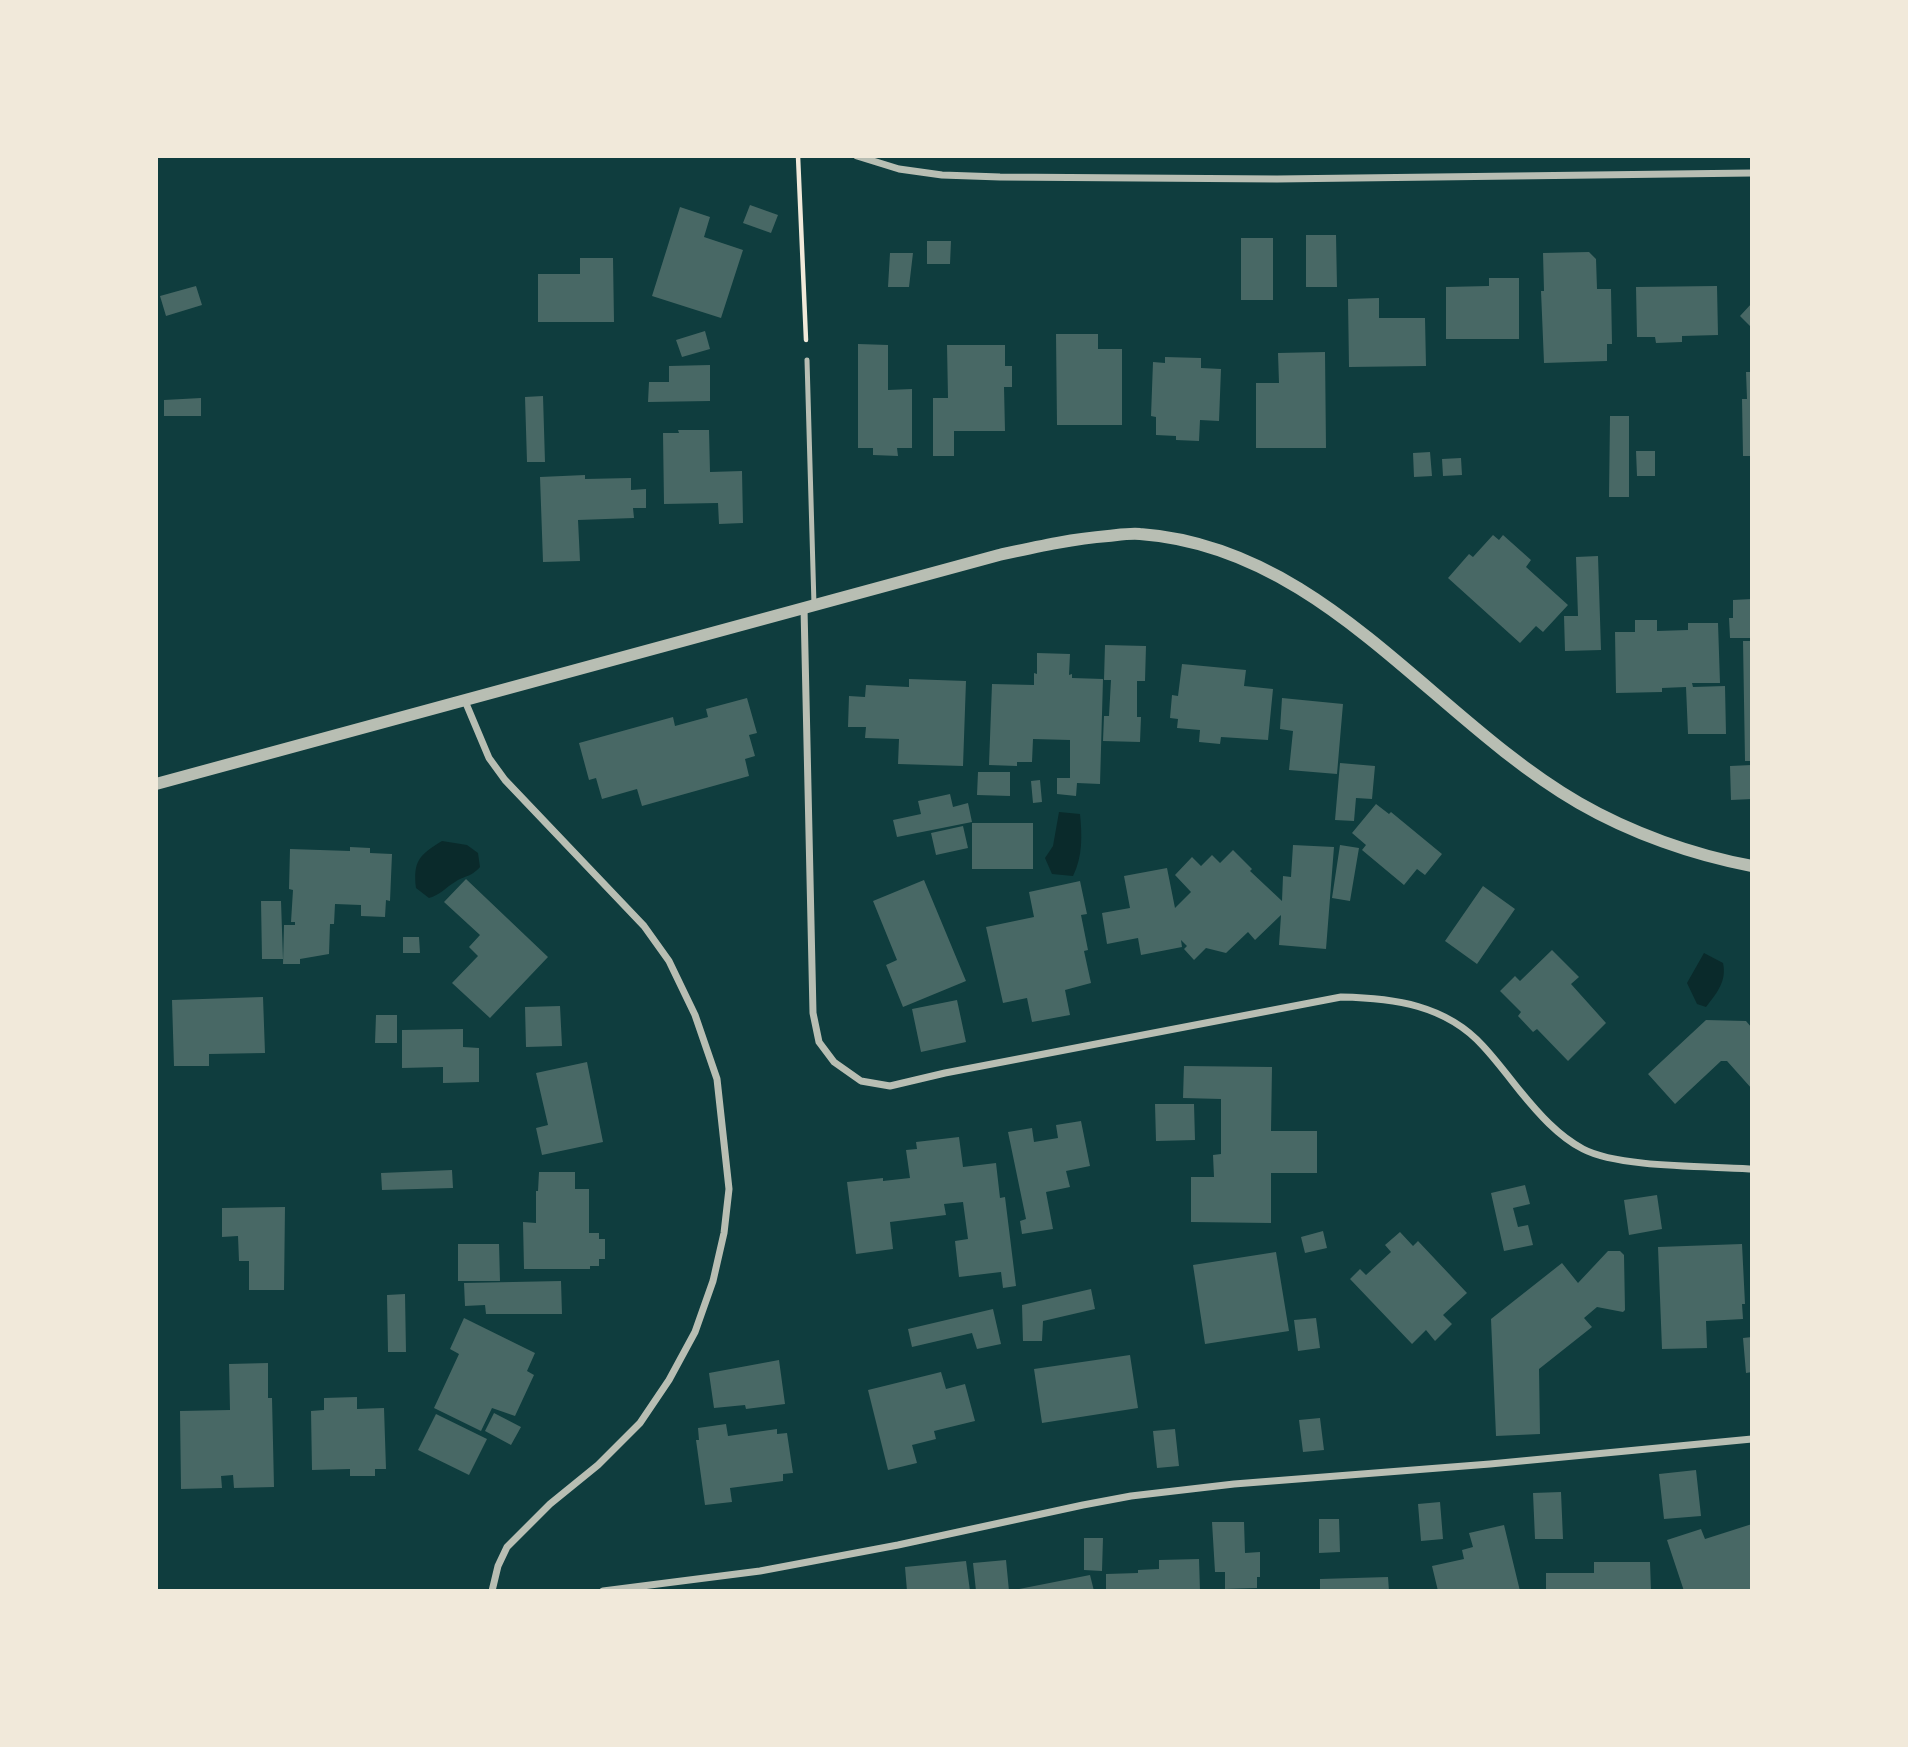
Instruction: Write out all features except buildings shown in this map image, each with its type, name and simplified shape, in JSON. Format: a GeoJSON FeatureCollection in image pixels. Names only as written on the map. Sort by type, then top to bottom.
{"type":"FeatureCollection","features":[{"type":"Feature","properties":{"kind":"street"},"geometry":{"type":"LineString","coordinates":[[857,156],[899,169],[942,175],[1000,177],[1277,179],[1752,173]]}},
{"type":"Feature","properties":{"kind":"street"},"geometry":{"type":"LineString","coordinates":[[156,784],[999,555],[1073,539],[1138,533],[1202,543],[1254,562],[1303,591],[1375,643],[1516,759],[1579,803],[1652,838],[1752,866]]}},
{"type":"Feature","properties":{"kind":"street"},"geometry":{"type":"LineString","coordinates":[[809,607],[813,1013],[819,1042],[834,1062],[861,1081],[890,1086],[945,1073],[1341,998],[1377,998],[1409,1003],[1442,1014],[1482,1044],[1533,1107],[1582,1149],[1642,1162],[1752,1169]]}},
{"type":"Feature","properties":{"kind":"street"},"geometry":{"type":"LineString","coordinates":[[465,701],[489,758],[505,780],[644,926],[670,961],[695,1015],[718,1079],[729,1189],[724,1233],[713,1281],[695,1332],[670,1380],[640,1423],[598,1465],[550,1504],[507,1547],[498,1566],[492,1591]]}},
{"type":"Feature","properties":{"kind":"street"},"geometry":{"type":"LineString","coordinates":[[603,1591],[760,1571],[1130,1496],[1234,1484],[1490,1464],[1752,1439]]}},
{"type":"Feature","properties":{"kind":"lane"},"geometry":{"type":"LineString","coordinates":[[807,360],[809,607]]}},
{"type":"Feature","properties":{"kind":"path"},"geometry":{"type":"LineString","coordinates":[[798,156],[807,360]]}},
{"type":"Feature","properties":{"kind":"water"},"geometry":{"type":"Polygon","coordinates":[[[1059,812],[1080,814],[1080,853],[1073,876],[1052,874],[1045,858],[1053,846],[1059,812]]]}},
{"type":"Feature","properties":{"kind":"water"},"geometry":{"type":"Polygon","coordinates":[[[442,841],[467,845],[478,853],[480,867],[429,898],[416,888],[417,865],[428,850],[442,841]]]}},
{"type":"Feature","properties":{"kind":"water"},"geometry":{"type":"Polygon","coordinates":[[[1704,953],[1723,963],[1724,969],[1720,986],[1706,1007],[1697,1004],[1687,983],[1704,953]]]}}]}
